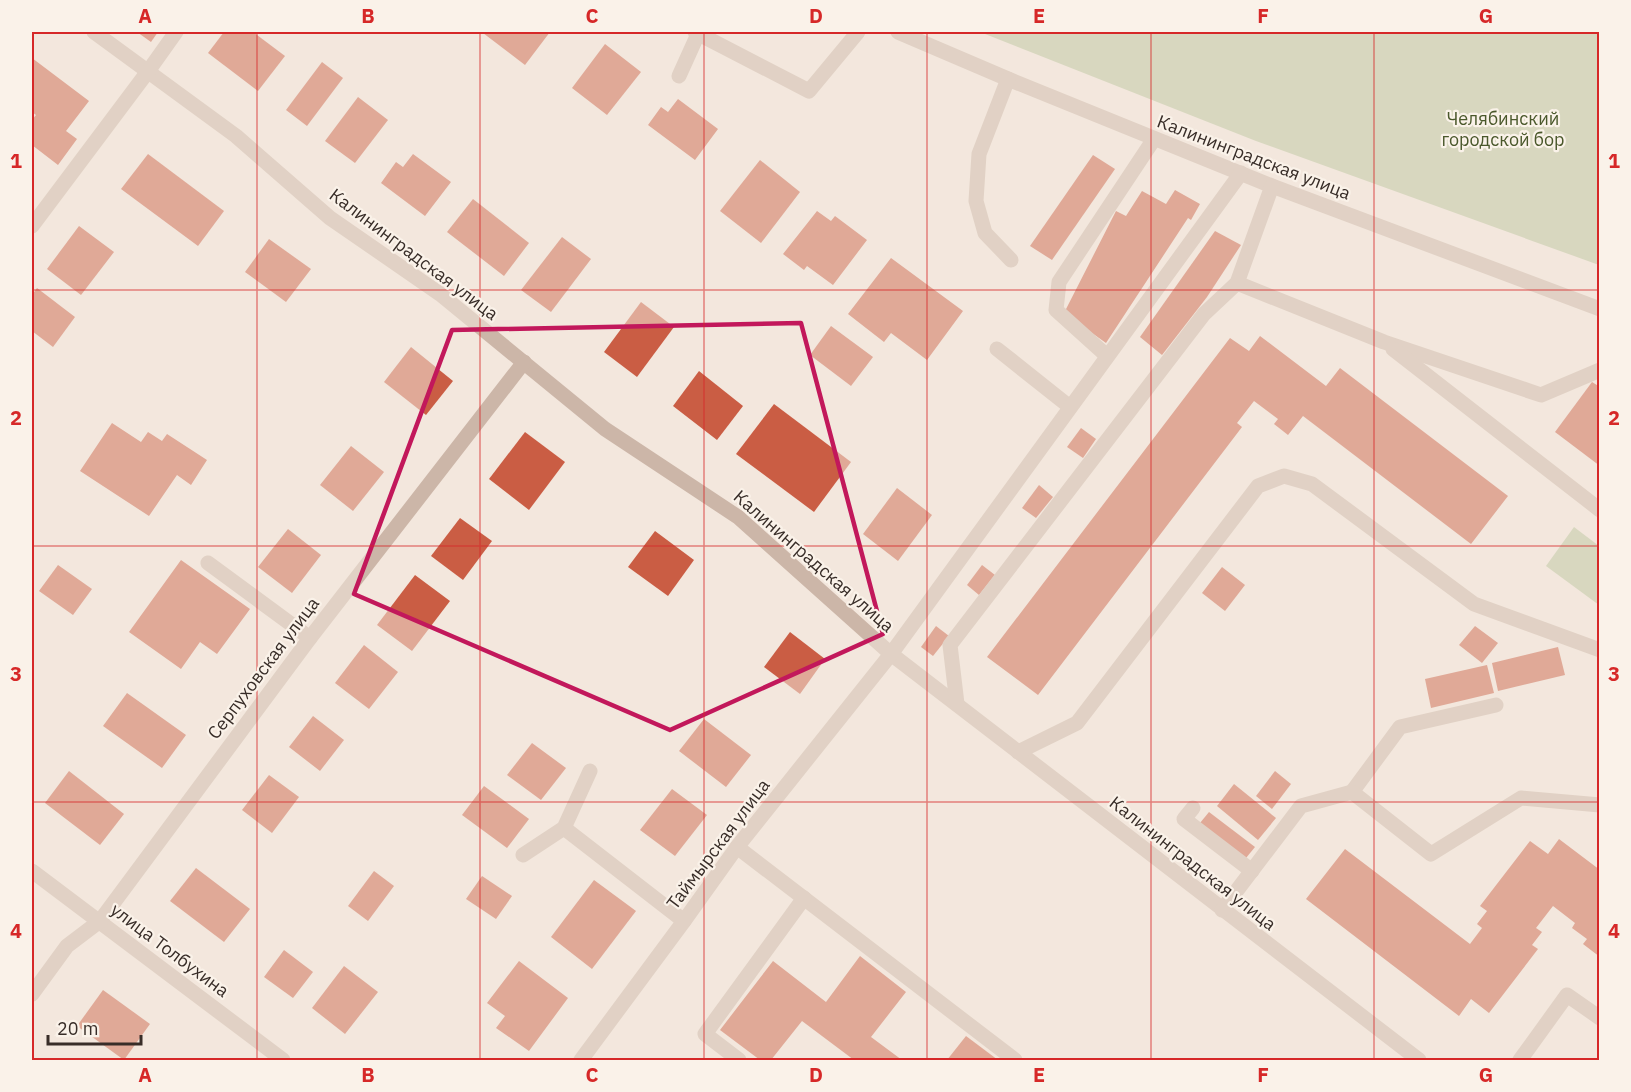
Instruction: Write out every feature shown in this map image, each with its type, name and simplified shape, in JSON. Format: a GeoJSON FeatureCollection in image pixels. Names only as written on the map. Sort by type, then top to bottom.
{"type":"FeatureCollection","features":[{"type":"Feature","properties":{"kind":"street","name":"Калининградская улица"},"geometry":{"type":"LineString","coordinates":[[94,32],[149,70],[236,136],[330,218],[440,294],[605,429],[738,517],[891,654],[1419,1060]]}},
{"type":"Feature","properties":{"kind":"street"},"geometry":{"type":"LineString","coordinates":[[32,226],[176,32]]}},
{"type":"Feature","properties":{"kind":"street"},"geometry":{"type":"LineString","coordinates":[[679,75],[697,33],[809,91],[858,32]]}},
{"type":"Feature","properties":{"kind":"street","name":"Калининградская улица"},"geometry":{"type":"LineString","coordinates":[[898,32],[1272,186],[1599,309]]}},
{"type":"Feature","properties":{"kind":"street"},"geometry":{"type":"LineString","coordinates":[[1008,79],[979,154],[976,201],[985,233],[1011,260]]}},
{"type":"Feature","properties":{"kind":"street"},"geometry":{"type":"LineString","coordinates":[[1107,356],[1056,310],[1059,282],[1154,138]]}},
{"type":"Feature","properties":{"kind":"street","name":"Таймырская улица"},"geometry":{"type":"LineString","coordinates":[[581,1060],[737,847],[891,654],[1241,173]]}},
{"type":"Feature","properties":{"kind":"street"},"geometry":{"type":"LineString","coordinates":[[957,704],[951,645],[1204,314],[1238,283],[1272,186]]}},
{"type":"Feature","properties":{"kind":"street"},"geometry":{"type":"LineString","coordinates":[[1238,283],[1384,342],[1541,395],[1599,370]]}},
{"type":"Feature","properties":{"kind":"street"},"geometry":{"type":"LineString","coordinates":[[1384,342],[1599,510]]}},
{"type":"Feature","properties":{"kind":"street"},"geometry":{"type":"LineString","coordinates":[[997,349],[1070,406]]}},
{"type":"Feature","properties":{"kind":"street","name":"Серпуховская улица"},"geometry":{"type":"LineString","coordinates":[[32,994],[67,946],[100,921],[310,638],[524,362]]}},
{"type":"Feature","properties":{"kind":"street"},"geometry":{"type":"LineString","coordinates":[[1018,752],[1077,723],[1258,486],[1284,476],[1312,484],[1474,604],[1599,650]]}},
{"type":"Feature","properties":{"kind":"street"},"geometry":{"type":"LineString","coordinates":[[208,563],[310,638]]}},
{"type":"Feature","properties":{"kind":"street"},"geometry":{"type":"LineString","coordinates":[[1222,910],[1301,806],[1352,792],[1400,727],[1496,705]]}},
{"type":"Feature","properties":{"kind":"street"},"geometry":{"type":"LineString","coordinates":[[523,855],[564,828],[590,771]]}},
{"type":"Feature","properties":{"kind":"street"},"geometry":{"type":"LineString","coordinates":[[1352,792],[1431,854],[1521,798],[1599,805]]}},
{"type":"Feature","properties":{"kind":"street"},"geometry":{"type":"LineString","coordinates":[[1193,808],[1184,819],[1251,871]]}},
{"type":"Feature","properties":{"kind":"street"},"geometry":{"type":"LineString","coordinates":[[564,828],[684,921]]}},
{"type":"Feature","properties":{"kind":"street"},"geometry":{"type":"LineString","coordinates":[[737,847],[1015,1060]]}},
{"type":"Feature","properties":{"kind":"street","name":"улица Толбухина"},"geometry":{"type":"LineString","coordinates":[[32,871],[283,1060]]}},
{"type":"Feature","properties":{"kind":"street"},"geometry":{"type":"LineString","coordinates":[[738,1060],[705,1034],[804,898]]}},
{"type":"Feature","properties":{"kind":"street"},"geometry":{"type":"LineString","coordinates":[[1520,1060],[1568,995],[1599,1018]]}},
{"type":"Feature","properties":{"kind":"highlighted area"},"geometry":{"type":"Polygon","coordinates":[[[801,323],[883,634],[670,730],[354,594],[452,330],[801,323]]]}},
{"type":"Feature","properties":{"kind":"green space","name":"Челябинский городской бор"},"geometry":{"type":"Polygon","coordinates":[[[980,32],[1599,32],[1599,265],[1256,141],[980,32]]]}},
{"type":"Feature","properties":{"kind":"green space"},"geometry":{"type":"Polygon","coordinates":[[[1574,527],[1599,546],[1599,605],[1546,566],[1574,527]]]}},
{"type":"Feature","properties":{"kind":"building"},"geometry":{"type":"Polygon","coordinates":[[[137,32],[158,32],[151,42],[137,32]]]}},
{"type":"Feature","properties":{"kind":"building"},"geometry":{"type":"Polygon","coordinates":[[[224,32],[253,32],[285,56],[258,91],[208,53],[224,32]]]}},
{"type":"Feature","properties":{"kind":"building"},"geometry":{"type":"Polygon","coordinates":[[[484,32],[550,32],[525,65],[484,32]]]}},
{"type":"Feature","properties":{"kind":"building"},"geometry":{"type":"Polygon","coordinates":[[[605,44],[641,72],[607,115],[572,88],[605,44]]]}},
{"type":"Feature","properties":{"kind":"building"},"geometry":{"type":"Polygon","coordinates":[[[32,58],[89,101],[66,131],[77,139],[58,165],[32,145],[32,120],[36,115],[32,112],[32,58]]]}},
{"type":"Feature","properties":{"kind":"building"},"geometry":{"type":"Polygon","coordinates":[[[322,62],[343,78],[307,126],[286,110],[322,62]]]}},
{"type":"Feature","properties":{"kind":"building"},"geometry":{"type":"Polygon","coordinates":[[[358,97],[388,120],[355,163],[325,141],[358,97]]]}},
{"type":"Feature","properties":{"kind":"building"},"geometry":{"type":"Polygon","coordinates":[[[678,99],[718,129],[695,160],[648,125],[661,107],[668,112],[678,99]]]}},
{"type":"Feature","properties":{"kind":"building"},"geometry":{"type":"Polygon","coordinates":[[[148,154],[224,211],[198,246],[121,189],[148,154]]]}},
{"type":"Feature","properties":{"kind":"building"},"geometry":{"type":"Polygon","coordinates":[[[413,154],[451,182],[425,216],[381,183],[396,162],[403,167],[413,154]]]}},
{"type":"Feature","properties":{"kind":"building"},"geometry":{"type":"Polygon","coordinates":[[[1093,155],[1115,169],[1052,260],[1030,246],[1093,155]]]}},
{"type":"Feature","properties":{"kind":"building"},"geometry":{"type":"Polygon","coordinates":[[[760,160],[800,192],[761,243],[720,211],[760,160]]]}},
{"type":"Feature","properties":{"kind":"building"},"geometry":{"type":"Polygon","coordinates":[[[1175,190],[1200,204],[1191,220],[1188,218],[1106,343],[1064,313],[1116,211],[1126,216],[1142,191],[1166,204],[1175,190]]]}},
{"type":"Feature","properties":{"kind":"building"},"geometry":{"type":"Polygon","coordinates":[[[473,199],[529,243],[504,276],[447,232],[473,199]]]}},
{"type":"Feature","properties":{"kind":"building"},"geometry":{"type":"Polygon","coordinates":[[[817,211],[831,221],[835,216],[867,240],[833,285],[807,266],[804,270],[783,254],[817,211]]]}},
{"type":"Feature","properties":{"kind":"building"},"geometry":{"type":"Polygon","coordinates":[[[79,226],[114,252],[81,295],[47,269],[79,226]]]}},
{"type":"Feature","properties":{"kind":"building"},"geometry":{"type":"Polygon","coordinates":[[[1215,231],[1241,245],[1207,297],[1162,355],[1140,337],[1215,231]]]}},
{"type":"Feature","properties":{"kind":"building"},"geometry":{"type":"Polygon","coordinates":[[[562,237],[591,259],[551,312],[521,290],[562,237]]]}},
{"type":"Feature","properties":{"kind":"building"},"geometry":{"type":"Polygon","coordinates":[[[269,239],[311,269],[286,302],[245,272],[269,239]]]}},
{"type":"Feature","properties":{"kind":"building"},"geometry":{"type":"Polygon","coordinates":[[[891,258],[963,311],[927,360],[891,333],[884,342],[848,314],[891,258]]]}},
{"type":"Feature","properties":{"kind":"building"},"geometry":{"type":"Polygon","coordinates":[[[37,288],[75,317],[53,347],[32,331],[32,295],[37,288]]]}},
{"type":"Feature","properties":{"kind":"building"},"geometry":{"type":"Polygon","coordinates":[[[641,302],[674,327],[637,377],[604,352],[641,302]]]}},
{"type":"Feature","properties":{"kind":"building"},"geometry":{"type":"Polygon","coordinates":[[[831,326],[873,357],[851,386],[810,355],[831,326]]]}},
{"type":"Feature","properties":{"kind":"building"},"geometry":{"type":"Polygon","coordinates":[[[1260,336],[1326,386],[1340,368],[1508,496],[1471,544],[1303,416],[1288,435],[1274,424],[1278,419],[1254,401],[1237,423],[1242,427],[1038,695],[987,657],[1230,338],[1249,351],[1260,336]]]}},
{"type":"Feature","properties":{"kind":"building"},"geometry":{"type":"Polygon","coordinates":[[[411,347],[453,381],[426,415],[384,382],[411,347]]]}},
{"type":"Feature","properties":{"kind":"building"},"geometry":{"type":"Polygon","coordinates":[[[699,371],[743,406],[717,440],[673,406],[699,371]]]}},
{"type":"Feature","properties":{"kind":"building"},"geometry":{"type":"Polygon","coordinates":[[[1592,382],[1600,387],[1600,466],[1555,432],[1592,382]]]}},
{"type":"Feature","properties":{"kind":"building"},"geometry":{"type":"Polygon","coordinates":[[[774,404],[851,462],[814,512],[736,454],[774,404]]]}},
{"type":"Feature","properties":{"kind":"building"},"geometry":{"type":"Polygon","coordinates":[[[112,423],[141,442],[148,432],[162,441],[167,434],[207,460],[191,485],[177,475],[149,516],[80,471],[112,423]]]}},
{"type":"Feature","properties":{"kind":"building"},"geometry":{"type":"Polygon","coordinates":[[[1081,428],[1096,439],[1083,458],[1067,447],[1081,428]]]}},
{"type":"Feature","properties":{"kind":"building"},"geometry":{"type":"Polygon","coordinates":[[[525,432],[565,462],[529,510],[489,479],[525,432]]]}},
{"type":"Feature","properties":{"kind":"building"},"geometry":{"type":"Polygon","coordinates":[[[351,446],[384,472],[353,511],[320,485],[351,446]]]}},
{"type":"Feature","properties":{"kind":"building"},"geometry":{"type":"Polygon","coordinates":[[[1039,485],[1053,497],[1036,518],[1022,508],[1039,485]]]}},
{"type":"Feature","properties":{"kind":"building"},"geometry":{"type":"Polygon","coordinates":[[[897,488],[932,515],[898,561],[863,534],[897,488]]]}},
{"type":"Feature","properties":{"kind":"building"},"geometry":{"type":"Polygon","coordinates":[[[460,518],[492,541],[463,580],[431,556],[460,518]]]}},
{"type":"Feature","properties":{"kind":"building"},"geometry":{"type":"Polygon","coordinates":[[[288,529],[321,555],[292,593],[258,567],[288,529]]]}},
{"type":"Feature","properties":{"kind":"building"},"geometry":{"type":"Polygon","coordinates":[[[655,531],[694,560],[668,596],[628,567],[655,531]]]}},
{"type":"Feature","properties":{"kind":"building"},"geometry":{"type":"Polygon","coordinates":[[[181,560],[250,609],[217,654],[200,642],[181,669],[129,632],[181,560]]]}},
{"type":"Feature","properties":{"kind":"building"},"geometry":{"type":"Polygon","coordinates":[[[58,565],[92,589],[73,615],[39,591],[58,565]]]}},
{"type":"Feature","properties":{"kind":"building"},"geometry":{"type":"Polygon","coordinates":[[[982,565],[995,575],[979,595],[967,585],[982,565]]]}},
{"type":"Feature","properties":{"kind":"building"},"geometry":{"type":"Polygon","coordinates":[[[1222,567],[1245,585],[1225,611],[1202,593],[1222,567]]]}},
{"type":"Feature","properties":{"kind":"building"},"geometry":{"type":"Polygon","coordinates":[[[415,575],[450,601],[412,651],[377,625],[415,575]]]}},
{"type":"Feature","properties":{"kind":"building"},"geometry":{"type":"Polygon","coordinates":[[[936,626],[949,636],[933,656],[921,647],[936,626]]]}},
{"type":"Feature","properties":{"kind":"building"},"geometry":{"type":"Polygon","coordinates":[[[1475,626],[1498,643],[1482,663],[1459,645],[1475,626]]]}},
{"type":"Feature","properties":{"kind":"building"},"geometry":{"type":"Polygon","coordinates":[[[790,632],[825,659],[800,694],[764,667],[790,632]]]}},
{"type":"Feature","properties":{"kind":"building"},"geometry":{"type":"Polygon","coordinates":[[[364,645],[398,672],[369,709],[335,683],[364,645]]]}},
{"type":"Feature","properties":{"kind":"building"},"geometry":{"type":"Polygon","coordinates":[[[1558,647],[1565,675],[1498,691],[1492,663],[1558,647]]]}},
{"type":"Feature","properties":{"kind":"building"},"geometry":{"type":"Polygon","coordinates":[[[1487,665],[1494,693],[1431,708],[1425,679],[1487,665]]]}},
{"type":"Feature","properties":{"kind":"building"},"geometry":{"type":"Polygon","coordinates":[[[127,693],[186,735],[162,768],[103,726],[127,693]]]}},
{"type":"Feature","properties":{"kind":"building"},"geometry":{"type":"Polygon","coordinates":[[[313,716],[344,740],[320,771],[289,747],[313,716]]]}},
{"type":"Feature","properties":{"kind":"building"},"geometry":{"type":"Polygon","coordinates":[[[704,719],[751,755],[726,787],[679,751],[704,719]]]}},
{"type":"Feature","properties":{"kind":"building"},"geometry":{"type":"Polygon","coordinates":[[[532,743],[566,768],[541,800],[507,775],[532,743]]]}},
{"type":"Feature","properties":{"kind":"building"},"geometry":{"type":"Polygon","coordinates":[[[69,771],[124,814],[100,845],[45,803],[69,771]]]}},
{"type":"Feature","properties":{"kind":"building"},"geometry":{"type":"Polygon","coordinates":[[[1275,771],[1291,784],[1272,809],[1256,796],[1275,771]]]}},
{"type":"Feature","properties":{"kind":"building"},"geometry":{"type":"Polygon","coordinates":[[[269,775],[299,797],[272,833],[242,810],[269,775]]]}},
{"type":"Feature","properties":{"kind":"building"},"geometry":{"type":"Polygon","coordinates":[[[1234,784],[1276,818],[1258,840],[1217,806],[1234,784]]]}},
{"type":"Feature","properties":{"kind":"building"},"geometry":{"type":"Polygon","coordinates":[[[484,786],[529,819],[507,848],[462,815],[484,786]]]}},
{"type":"Feature","properties":{"kind":"building"},"geometry":{"type":"Polygon","coordinates":[[[672,789],[707,815],[675,856],[640,830],[672,789]]]}},
{"type":"Feature","properties":{"kind":"building"},"geometry":{"type":"Polygon","coordinates":[[[1209,812],[1255,847],[1246,858],[1200,823],[1209,812]]]}},
{"type":"Feature","properties":{"kind":"building"},"geometry":{"type":"Polygon","coordinates":[[[1559,839],[1600,870],[1600,957],[1583,944],[1587,939],[1572,928],[1575,923],[1553,906],[1536,928],[1542,932],[1532,945],[1538,949],[1489,1013],[1471,999],[1459,1016],[1306,899],[1345,849],[1470,944],[1482,928],[1477,924],[1487,911],[1480,906],[1530,841],[1548,854],[1559,839]]]}},
{"type":"Feature","properties":{"kind":"building"},"geometry":{"type":"Polygon","coordinates":[[[196,868],[250,909],[224,942],[170,901],[196,868]]]}},
{"type":"Feature","properties":{"kind":"building"},"geometry":{"type":"Polygon","coordinates":[[[374,871],[394,886],[368,921],[348,906],[374,871]]]}},
{"type":"Feature","properties":{"kind":"building"},"geometry":{"type":"Polygon","coordinates":[[[482,876],[512,896],[496,919],[466,899],[482,876]]]}},
{"type":"Feature","properties":{"kind":"building"},"geometry":{"type":"Polygon","coordinates":[[[594,880],[636,911],[592,969],[551,937],[594,880]]]}},
{"type":"Feature","properties":{"kind":"building"},"geometry":{"type":"Polygon","coordinates":[[[284,950],[313,972],[293,998],[264,977],[284,950]]]}},
{"type":"Feature","properties":{"kind":"building"},"geometry":{"type":"Polygon","coordinates":[[[860,956],[906,992],[871,1037],[902,1060],[854,1060],[802,1021],[771,1060],[760,1060],[720,1030],[773,961],[826,1002],[860,956]]]}},
{"type":"Feature","properties":{"kind":"building"},"geometry":{"type":"Polygon","coordinates":[[[519,961],[568,998],[529,1051],[496,1028],[505,1016],[487,1003],[519,961]]]}},
{"type":"Feature","properties":{"kind":"building"},"geometry":{"type":"Polygon","coordinates":[[[344,966],[378,992],[345,1034],[312,1008],[344,966]]]}},
{"type":"Feature","properties":{"kind":"building"},"geometry":{"type":"Polygon","coordinates":[[[103,990],[150,1024],[124,1060],[77,1026],[103,990]]]}},
{"type":"Feature","properties":{"kind":"building"},"geometry":{"type":"Polygon","coordinates":[[[966,1036],[998,1060],[947,1060],[966,1036]]]}}]}
